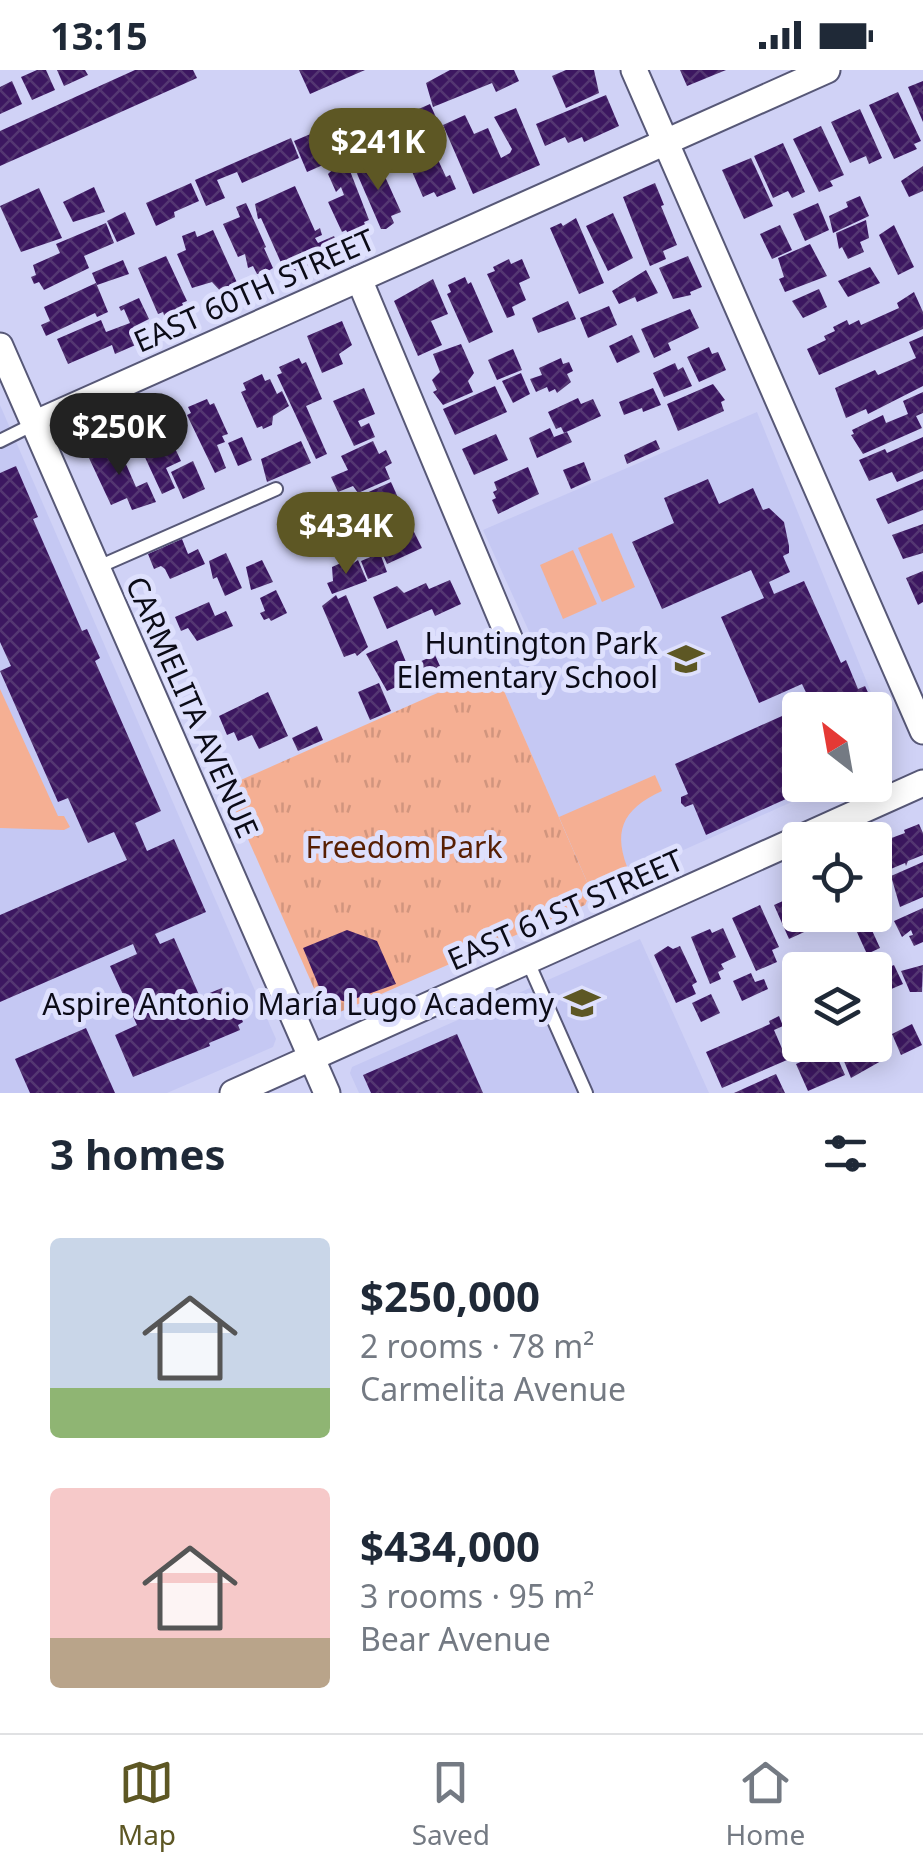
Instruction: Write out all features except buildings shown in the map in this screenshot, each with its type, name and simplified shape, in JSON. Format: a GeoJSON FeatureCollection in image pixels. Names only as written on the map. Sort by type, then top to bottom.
{"type":"FeatureCollection","features":[{"type":"Feature","properties":{"kind":"street"},"geometry":{"type":"LineString","coordinates":[[634,70],[923,731]]}},
{"type":"Feature","properties":{"kind":"street","name":"EAST 60TH STREET"},"geometry":{"type":"LineString","coordinates":[[36,423],[827,70]]}},
{"type":"Feature","properties":{"kind":"street"},"geometry":{"type":"LineString","coordinates":[[359,279],[510,640]]}},
{"type":"Feature","properties":{"kind":"street","name":"CARMELITA AVENUE"},"geometry":{"type":"LineString","coordinates":[[0,346],[327,1093]]}},
{"type":"Feature","properties":{"kind":"street","name":"EAST 61ST STREET"},"geometry":{"type":"LineString","coordinates":[[233,1093],[923,782]]}},
{"type":"Feature","properties":{"kind":"lane"},"geometry":{"type":"LineString","coordinates":[[0,442],[36,423]]}},
{"type":"Feature","properties":{"kind":"lane"},"geometry":{"type":"LineString","coordinates":[[96,568],[276,489]]}},
{"type":"Feature","properties":{"kind":"lane"},"geometry":{"type":"LineString","coordinates":[[528,962],[586,1093]]}},
{"type":"Feature","properties":{"kind":"shaded area"},"geometry":{"type":"Polygon","coordinates":[[[0,405],[276,1039],[273,1047],[167,1093],[0,1093],[0,405]]]}},
{"type":"Feature","properties":{"kind":"shaded area","name":"Huntington Park Elementary School"},"geometry":{"type":"Polygon","coordinates":[[[757,412],[871,692],[782,692],[782,802],[792,802],[591,891],[494,668],[537,649],[483,530],[757,412]]]}},
{"type":"Feature","properties":{"kind":"shaded area","name":"Aspire Antonio María Lugo Academy"},"geometry":{"type":"Polygon","coordinates":[[[640,939],[709,1093],[359,1093],[350,1073],[352,1067],[640,939]]]}},
{"type":"Feature","properties":{"kind":"green space"},"geometry":{"type":"Polygon","coordinates":[[[612,533],[635,587],[602,602],[578,548],[612,533]]]}},
{"type":"Feature","properties":{"kind":"green space"},"geometry":{"type":"Polygon","coordinates":[[[573,550],[597,604],[563,619],[540,565],[573,550]]]}},
{"type":"Feature","properties":{"kind":"green space","name":"Freedom Park"},"geometry":{"type":"Polygon","coordinates":[[[494,668],[591,891],[585,905],[333,1015],[324,1011],[225,787],[494,668]]]}},
{"type":"Feature","properties":{"kind":"green space"},"geometry":{"type":"Polygon","coordinates":[[[0,689],[58,816],[64,816],[70,827],[64,830],[0,828],[0,689]]]}},
{"type":"Feature","properties":{"kind":"green space"},"geometry":{"type":"Polygon","coordinates":[[[655,775],[662,791],[637,806],[621,834],[630,874],[591,891],[559,817],[655,775]]]}},
{"type":"Feature","properties":{"kind":"place","name":"Huntington Park Elementary School"},"geometry":{"type":"Point","coordinates":[686,659]}},
{"type":"Feature","properties":{"kind":"place","name":"Aspire Antonio María Lugo Academy"},"geometry":{"type":"Point","coordinates":[582,1003]}}]}
